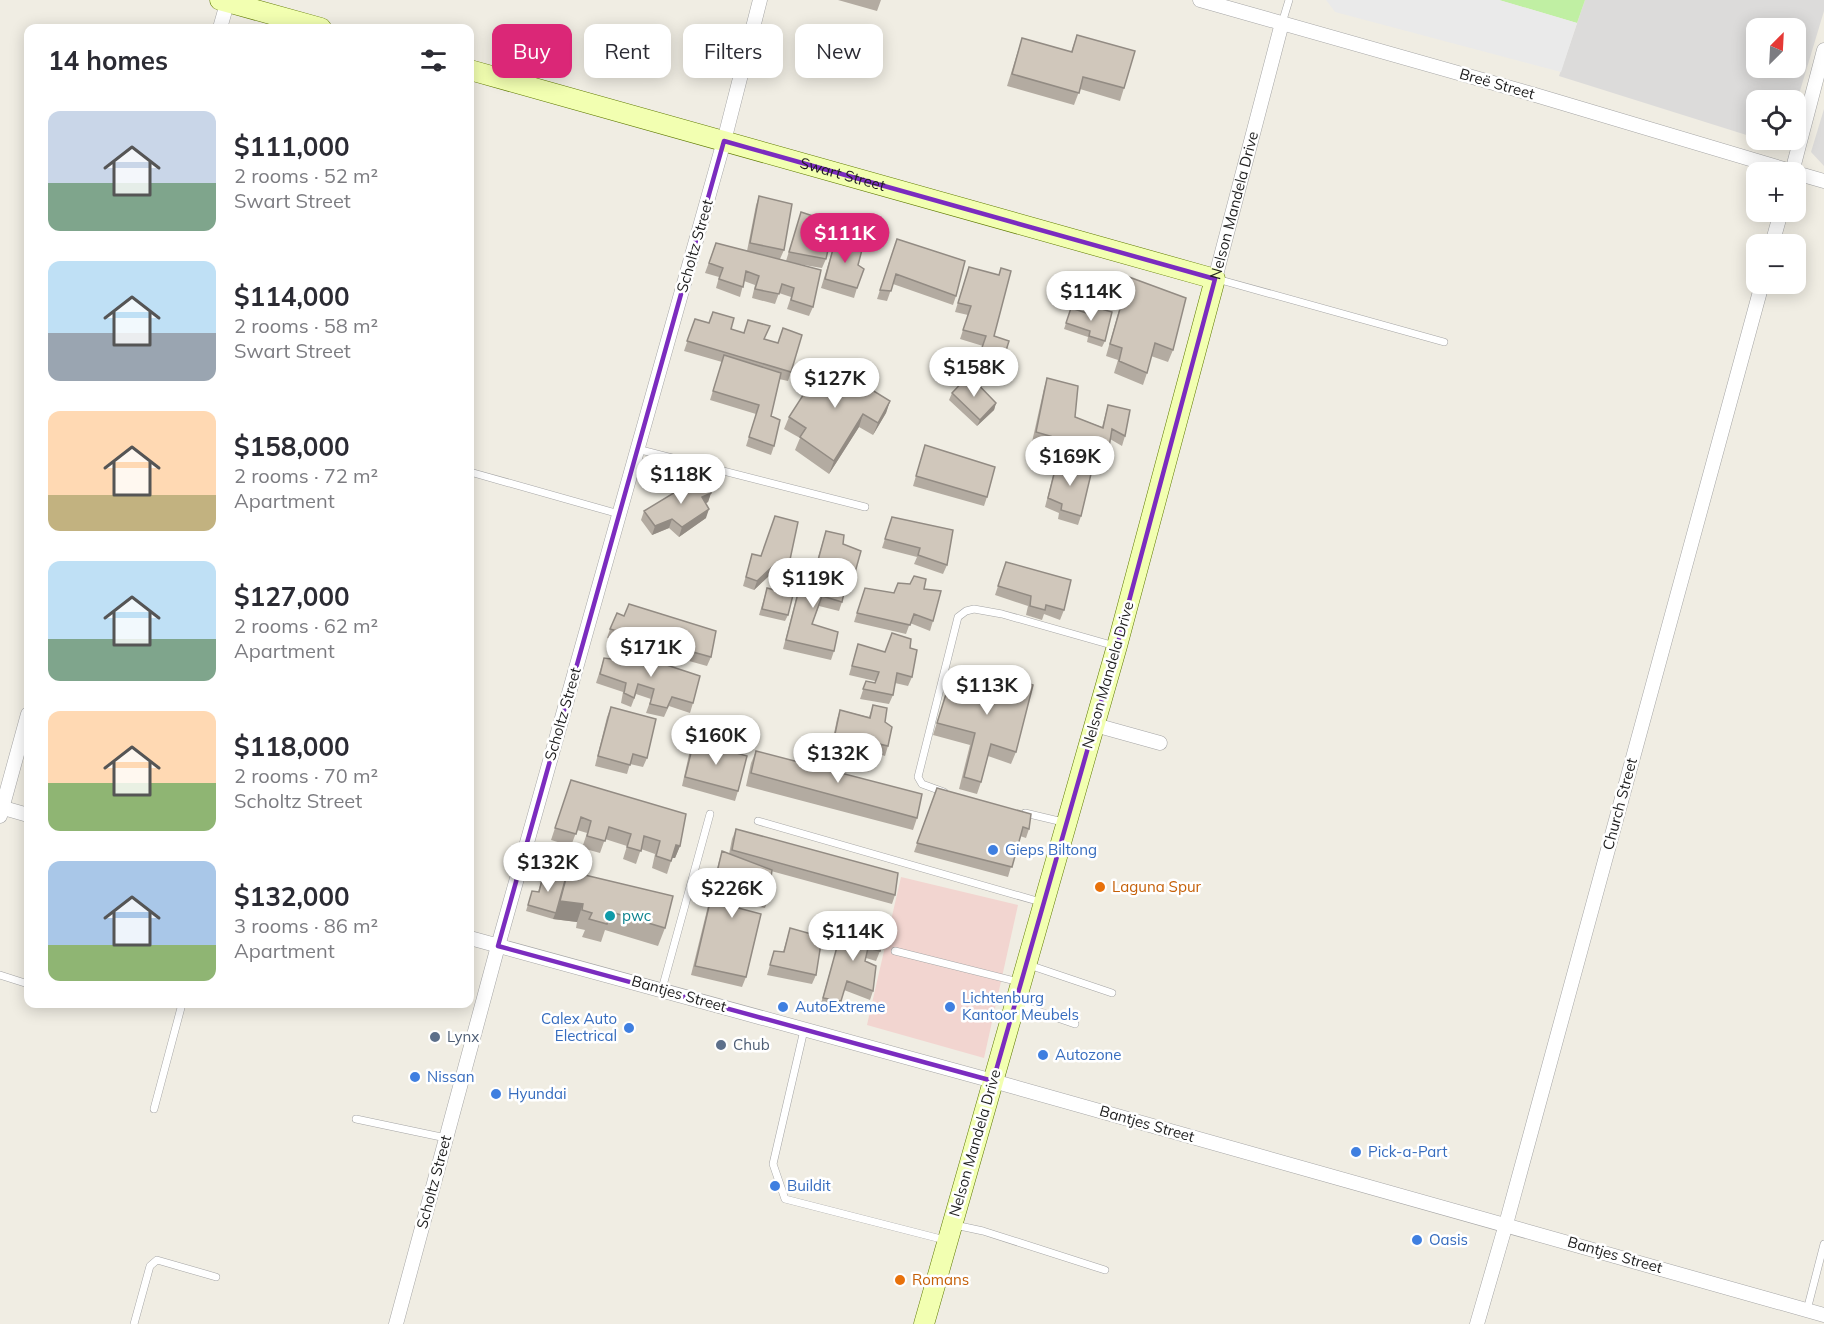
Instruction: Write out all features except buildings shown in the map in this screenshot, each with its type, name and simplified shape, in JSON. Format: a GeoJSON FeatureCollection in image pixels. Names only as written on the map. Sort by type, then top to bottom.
{"type":"FeatureCollection","features":[{"type":"Feature","properties":{"kind":"main road"},"geometry":{"type":"LineString","coordinates":[[225,1],[307,24]]}},
{"type":"Feature","properties":{"kind":"main road","name":"Swart Street"},"geometry":{"type":"LineString","coordinates":[[474,71],[1215,279]]}},
{"type":"Feature","properties":{"kind":"main road","name":"Nelson Mandela Drive"},"geometry":{"type":"LineString","coordinates":[[924,1324],[1117,646],[1215,279]]}},
{"type":"Feature","properties":{"kind":"street","name":"Scholtz Street"},"geometry":{"type":"LineString","coordinates":[[396,1324],[498,946],[724,141],[760,0]]}},
{"type":"Feature","properties":{"kind":"street","name":"Breë Street"},"geometry":{"type":"LineString","coordinates":[[1200,0],[1532,94],[1757,162]]}},
{"type":"Feature","properties":{"kind":"street"},"geometry":{"type":"LineString","coordinates":[[221,24],[225,1]]}},
{"type":"Feature","properties":{"kind":"street","name":"Nelson Mandela Drive"},"geometry":{"type":"LineString","coordinates":[[1215,279],[1282,23]]}},
{"type":"Feature","properties":{"kind":"street"},"geometry":{"type":"LineString","coordinates":[[1796,162],[1824,50]]}},
{"type":"Feature","properties":{"kind":"street","name":"Breë Street"},"geometry":{"type":"LineString","coordinates":[[1806,176],[1824,181]]}},
{"type":"Feature","properties":{"kind":"street","name":"Church Street"},"geometry":{"type":"LineString","coordinates":[[1477,1324],[1759,294]]}},
{"type":"Feature","properties":{"kind":"street"},"geometry":{"type":"LineString","coordinates":[[1095,725],[1160,743]]}},
{"type":"Feature","properties":{"kind":"street"},"geometry":{"type":"LineString","coordinates":[[24,728],[1,810],[24,814]]}},
{"type":"Feature","properties":{"kind":"street","name":"Bantjes Street"},"geometry":{"type":"LineString","coordinates":[[474,939],[662,989],[1824,1314]]}},
{"type":"Feature","properties":{"kind":"lane"},"geometry":{"type":"LineString","coordinates":[[1282,23],[1289,0]]}},
{"type":"Feature","properties":{"kind":"lane"},"geometry":{"type":"LineString","coordinates":[[1215,279],[1444,342]]}},
{"type":"Feature","properties":{"kind":"lane"},"geometry":{"type":"LineString","coordinates":[[637,449],[866,507]]}},
{"type":"Feature","properties":{"kind":"lane"},"geometry":{"type":"LineString","coordinates":[[474,473],[619,514]]}},
{"type":"Feature","properties":{"kind":"lane"},"geometry":{"type":"LineString","coordinates":[[953,794],[931,789],[922,784],[918,777],[958,617],[974,609],[1002,614],[1117,646]]}},
{"type":"Feature","properties":{"kind":"lane"},"geometry":{"type":"LineString","coordinates":[[1017,810],[1066,823]]}},
{"type":"Feature","properties":{"kind":"lane"},"geometry":{"type":"LineString","coordinates":[[662,989],[710,814]]}},
{"type":"Feature","properties":{"kind":"lane"},"geometry":{"type":"LineString","coordinates":[[758,821],[1044,903]]}},
{"type":"Feature","properties":{"kind":"lane"},"geometry":{"type":"LineString","coordinates":[[895,951],[1021,983]]}},
{"type":"Feature","properties":{"kind":"lane"},"geometry":{"type":"LineString","coordinates":[[1026,964],[1112,993]]}},
{"type":"Feature","properties":{"kind":"lane"},"geometry":{"type":"LineString","coordinates":[[0,975],[24,983]]}},
{"type":"Feature","properties":{"kind":"lane"},"geometry":{"type":"LineString","coordinates":[[1015,1003],[1075,1024]]}},
{"type":"Feature","properties":{"kind":"lane"},"geometry":{"type":"LineString","coordinates":[[154,1109],[181,1008]]}},
{"type":"Feature","properties":{"kind":"lane"},"geometry":{"type":"LineString","coordinates":[[804,1029],[773,1164],[785,1199],[950,1233],[983,1231],[1105,1270]]}},
{"type":"Feature","properties":{"kind":"lane"},"geometry":{"type":"LineString","coordinates":[[356,1119],[446,1138]]}},
{"type":"Feature","properties":{"kind":"lane"},"geometry":{"type":"LineString","coordinates":[[1807,1310],[1824,1244]]}},
{"type":"Feature","properties":{"kind":"lane"},"geometry":{"type":"LineString","coordinates":[[134,1324],[150,1266],[157,1260],[172,1262],[216,1277]]}},
{"type":"Feature","properties":{"kind":"highlighted area"},"geometry":{"type":"Polygon","coordinates":[[[724,141],[1215,279],[1117,646],[993,1081],[498,946],[724,141]]]}},
{"type":"Feature","properties":{"kind":"shaded area"},"geometry":{"type":"Polygon","coordinates":[[[1326,0],[1499,0],[1577,23],[1561,72],[1335,12],[1326,0]]]}},
{"type":"Feature","properties":{"kind":"shaded area"},"geometry":{"type":"Polygon","coordinates":[[[1585,0],[1824,0],[1824,11],[1806,71],[1806,18],[1746,18],[1746,78],[1804,78],[1800,90],[1746,90],[1746,135],[1559,76],[1585,0]]]}},
{"type":"Feature","properties":{"kind":"shaded area"},"geometry":{"type":"Polygon","coordinates":[[[1824,109],[1824,166],[1811,152],[1824,109]]]}},
{"type":"Feature","properties":{"kind":"shaded area"},"geometry":{"type":"Polygon","coordinates":[[[901,877],[1018,905],[984,1058],[867,1025],[901,877]]]}},
{"type":"Feature","properties":{"kind":"green space"},"geometry":{"type":"Polygon","coordinates":[[[1499,0],[1585,0],[1577,23],[1499,0]]]}},
{"type":"Feature","properties":{"kind":"place","name":"Gieps Biltong"},"geometry":{"type":"Point","coordinates":[993,850]}},
{"type":"Feature","properties":{"kind":"place","name":"Laguna Spur"},"geometry":{"type":"Point","coordinates":[1100,887]}},
{"type":"Feature","properties":{"kind":"place","name":"pwc"},"geometry":{"type":"Point","coordinates":[610,916]}},
{"type":"Feature","properties":{"kind":"place","name":"AutoExtreme"},"geometry":{"type":"Point","coordinates":[783,1007]}},
{"type":"Feature","properties":{"kind":"place","name":"Lichtenburg Kantoor Meubels"},"geometry":{"type":"Point","coordinates":[950,1007]}},
{"type":"Feature","properties":{"kind":"place","name":"Calex Auto Electrical"},"geometry":{"type":"Point","coordinates":[629,1028]}},
{"type":"Feature","properties":{"kind":"place","name":"Lynx"},"geometry":{"type":"Point","coordinates":[435,1037]}},
{"type":"Feature","properties":{"kind":"place","name":"Chub"},"geometry":{"type":"Point","coordinates":[721,1045]}},
{"type":"Feature","properties":{"kind":"place","name":"Autozone"},"geometry":{"type":"Point","coordinates":[1043,1055]}},
{"type":"Feature","properties":{"kind":"place","name":"Nissan"},"geometry":{"type":"Point","coordinates":[415,1077]}},
{"type":"Feature","properties":{"kind":"place","name":"Hyundai"},"geometry":{"type":"Point","coordinates":[496,1094]}},
{"type":"Feature","properties":{"kind":"place","name":"Pick-a-Part"},"geometry":{"type":"Point","coordinates":[1356,1152]}},
{"type":"Feature","properties":{"kind":"place","name":"Buildit"},"geometry":{"type":"Point","coordinates":[775,1186]}},
{"type":"Feature","properties":{"kind":"place","name":"Oasis"},"geometry":{"type":"Point","coordinates":[1417,1240]}},
{"type":"Feature","properties":{"kind":"place","name":"Romans"},"geometry":{"type":"Point","coordinates":[900,1280]}}]}
